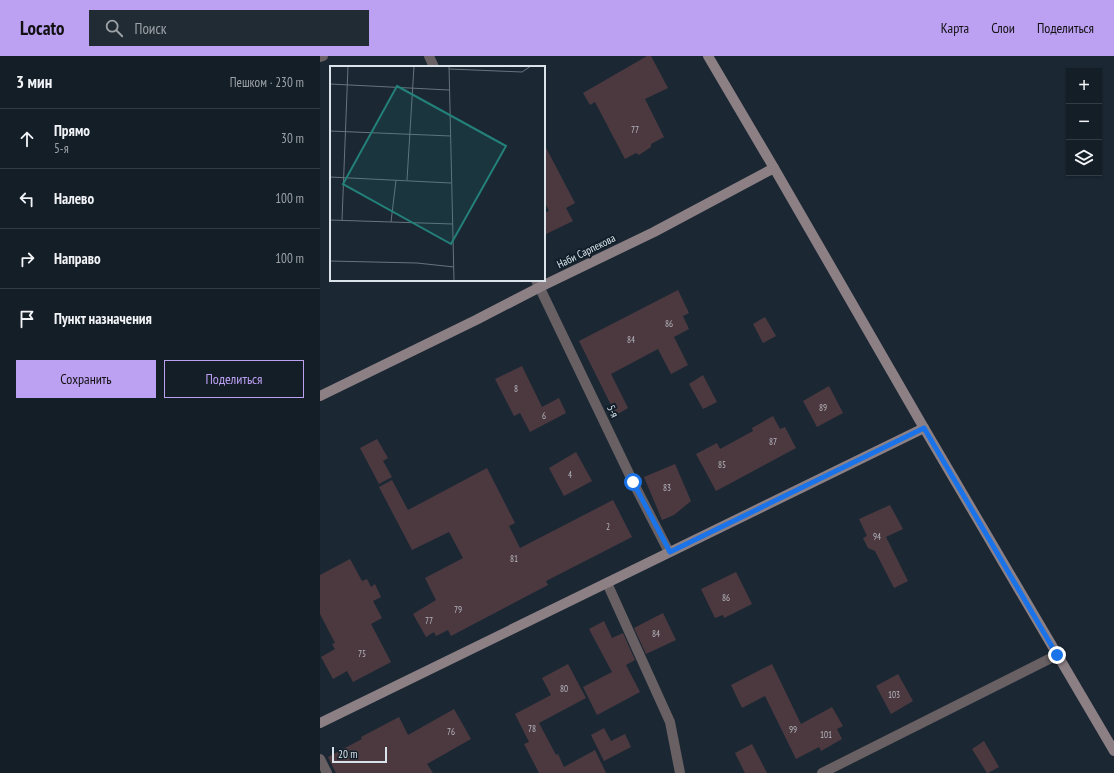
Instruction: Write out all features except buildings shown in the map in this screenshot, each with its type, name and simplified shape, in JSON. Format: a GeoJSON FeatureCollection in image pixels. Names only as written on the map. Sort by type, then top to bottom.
{"type":"FeatureCollection","features":[{"type":"Feature","properties":{"kind":"street"},"geometry":{"type":"LineString","coordinates":[[429,56],[434,66]]}},
{"type":"Feature","properties":{"kind":"street"},"geometry":{"type":"LineString","coordinates":[[708,56],[1114,751]]}},
{"type":"Feature","properties":{"kind":"street","name":"Наби Сарпекова"},"geometry":{"type":"LineString","coordinates":[[545,280],[654,232],[774,168]]}},
{"type":"Feature","properties":{"kind":"street","name":"Наби Сарпекова"},"geometry":{"type":"LineString","coordinates":[[320,396],[476,320],[538,283]]}},
{"type":"Feature","properties":{"kind":"street","name":"5-я"},"geometry":{"type":"LineString","coordinates":[[538,283],[633,482],[670,552]]}},
{"type":"Feature","properties":{"kind":"street"},"geometry":{"type":"LineString","coordinates":[[320,723],[924,428]]}},
{"type":"Feature","properties":{"kind":"street"},"geometry":{"type":"LineString","coordinates":[[606,583],[670,722],[680,773]]}},
{"type":"Feature","properties":{"kind":"street"},"geometry":{"type":"LineString","coordinates":[[822,773],[1057,655]]}},
{"type":"Feature","properties":{"kind":"street"},"geometry":{"type":"LineString","coordinates":[[320,759],[327,773]]}},
{"type":"Feature","properties":{"kind":"route"},"geometry":{"type":"LineString","coordinates":[[633,482],[670,552],[924,428],[1057,655]]}}]}
